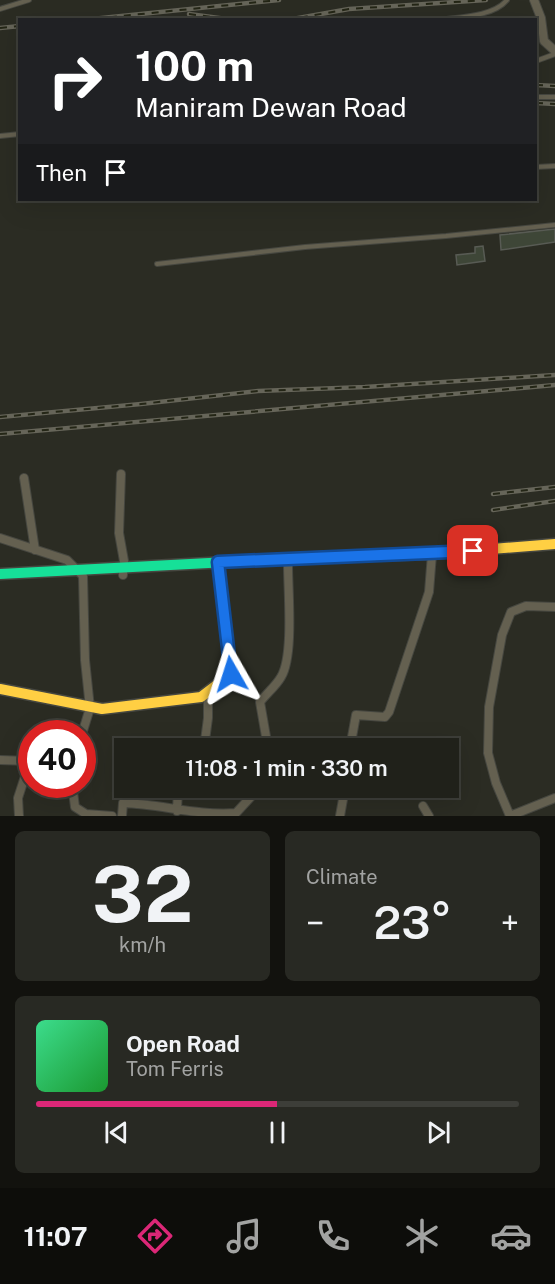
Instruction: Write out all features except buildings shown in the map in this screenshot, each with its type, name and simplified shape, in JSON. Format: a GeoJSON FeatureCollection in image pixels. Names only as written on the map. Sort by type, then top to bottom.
{"type":"FeatureCollection","features":[{"type":"Feature","properties":{"kind":"main road"},"geometry":{"type":"LineString","coordinates":[[432,557],[555,544]]}},
{"type":"Feature","properties":{"kind":"main road"},"geometry":{"type":"LineString","coordinates":[[219,566],[288,565],[555,551]]}},
{"type":"Feature","properties":{"kind":"main road"},"geometry":{"type":"LineString","coordinates":[[0,574],[80,573],[375,560]]}},
{"type":"Feature","properties":{"kind":"main road"},"geometry":{"type":"LineString","coordinates":[[0,689],[90,708],[148,705],[201,697],[231,674],[219,566]]}},
{"type":"Feature","properties":{"kind":"main road"},"geometry":{"type":"LineString","coordinates":[[0,581],[80,573]]}},
{"type":"Feature","properties":{"kind":"street"},"geometry":{"type":"LineString","coordinates":[[534,0],[541,18],[544,41],[555,52]]}},
{"type":"Feature","properties":{"kind":"street"},"geometry":{"type":"LineString","coordinates":[[121,474],[119,533],[124,571]]}},
{"type":"Feature","properties":{"kind":"street"},"geometry":{"type":"LineString","coordinates":[[24,477],[36,550]]}},
{"type":"Feature","properties":{"kind":"street"},"geometry":{"type":"LineString","coordinates":[[0,538],[67,560],[80,573],[90,708],[86,720]]}},
{"type":"Feature","properties":{"kind":"street"},"geometry":{"type":"LineString","coordinates":[[352,738],[356,715],[386,717],[390,712],[429,592],[432,557]]}},
{"type":"Feature","properties":{"kind":"street"},"geometry":{"type":"LineString","coordinates":[[266,738],[260,702],[281,678],[287,663],[288,565]]}},
{"type":"Feature","properties":{"kind":"street"},"geometry":{"type":"LineString","coordinates":[[555,607],[526,606],[510,612],[502,634],[489,707],[488,753],[496,783],[510,816],[555,798]]}},
{"type":"Feature","properties":{"kind":"street"},"geometry":{"type":"LineString","coordinates":[[205,738],[208,691]]}},
{"type":"Feature","properties":{"kind":"street"},"geometry":{"type":"LineString","coordinates":[[0,760],[18,759]]}},
{"type":"Feature","properties":{"kind":"street"},"geometry":{"type":"LineString","coordinates":[[18,798],[19,816]]}},
{"type":"Feature","properties":{"kind":"street"},"geometry":{"type":"LineString","coordinates":[[73,816],[74,798]]}},
{"type":"Feature","properties":{"kind":"street"},"geometry":{"type":"LineString","coordinates":[[177,811],[178,798]]}},
{"type":"Feature","properties":{"kind":"street"},"geometry":{"type":"LineString","coordinates":[[122,816],[123,803],[218,815],[236,813],[250,798]]}},
{"type":"Feature","properties":{"kind":"street"},"geometry":{"type":"LineString","coordinates":[[340,816],[343,798]]}},
{"type":"Feature","properties":{"kind":"street"},"geometry":{"type":"LineString","coordinates":[[423,806],[429,816]]}},
{"type":"Feature","properties":{"kind":"street"},"geometry":{"type":"LineString","coordinates":[[75,807],[86,814],[112,816]]}},
{"type":"Feature","properties":{"kind":"lane"},"geometry":{"type":"LineString","coordinates":[[0,9],[29,0]]}},
{"type":"Feature","properties":{"kind":"lane"},"geometry":{"type":"LineString","coordinates":[[453,18],[476,15],[502,6],[507,0]]}},
{"type":"Feature","properties":{"kind":"lane"},"geometry":{"type":"LineString","coordinates":[[537,61],[555,52]]}},
{"type":"Feature","properties":{"kind":"lane"},"geometry":{"type":"LineString","coordinates":[[537,97],[555,97]]}},
{"type":"Feature","properties":{"kind":"lane"},"geometry":{"type":"LineString","coordinates":[[0,136],[18,134]]}},
{"type":"Feature","properties":{"kind":"lane"},"geometry":{"type":"LineString","coordinates":[[537,167],[555,166]]}},
{"type":"Feature","properties":{"kind":"lane"},"geometry":{"type":"LineString","coordinates":[[157,264],[305,247],[555,225]]}},
{"type":"Feature","properties":{"kind":"railway"},"geometry":{"type":"LineString","coordinates":[[102,18],[279,0]]}},
{"type":"Feature","properties":{"kind":"railway"},"geometry":{"type":"LineString","coordinates":[[298,18],[349,9],[486,0]]}},
{"type":"Feature","properties":{"kind":"railway"},"geometry":{"type":"LineString","coordinates":[[189,14],[219,18]]}},
{"type":"Feature","properties":{"kind":"railway"},"geometry":{"type":"LineString","coordinates":[[0,28],[18,26]]}},
{"type":"Feature","properties":{"kind":"railway"},"geometry":{"type":"LineString","coordinates":[[537,85],[555,86]]}},
{"type":"Feature","properties":{"kind":"railway"},"geometry":{"type":"LineString","coordinates":[[537,103],[555,104]]}},
{"type":"Feature","properties":{"kind":"railway"},"geometry":{"type":"LineString","coordinates":[[0,417],[258,391],[555,375]]}},
{"type":"Feature","properties":{"kind":"railway"},"geometry":{"type":"LineString","coordinates":[[0,434],[555,385]]}},
{"type":"Feature","properties":{"kind":"railway"},"geometry":{"type":"LineString","coordinates":[[493,494],[555,487]]}},
{"type":"Feature","properties":{"kind":"railway"},"geometry":{"type":"LineString","coordinates":[[493,510],[555,501]]}},
{"type":"Feature","properties":{"kind":"traffic: fast"},"geometry":{"type":"LineString","coordinates":[[0,574],[322,557]]}},
{"type":"Feature","properties":{"kind":"traffic: slow"},"geometry":{"type":"LineString","coordinates":[[322,557],[430,554],[555,544]]}},
{"type":"Feature","properties":{"kind":"traffic: slow"},"geometry":{"type":"LineString","coordinates":[[0,689],[102,709],[201,697],[231,674],[218,562]]}},
{"type":"Feature","properties":{"kind":"route"},"geometry":{"type":"LineString","coordinates":[[231,674],[218,562],[473,551]]}}]}
